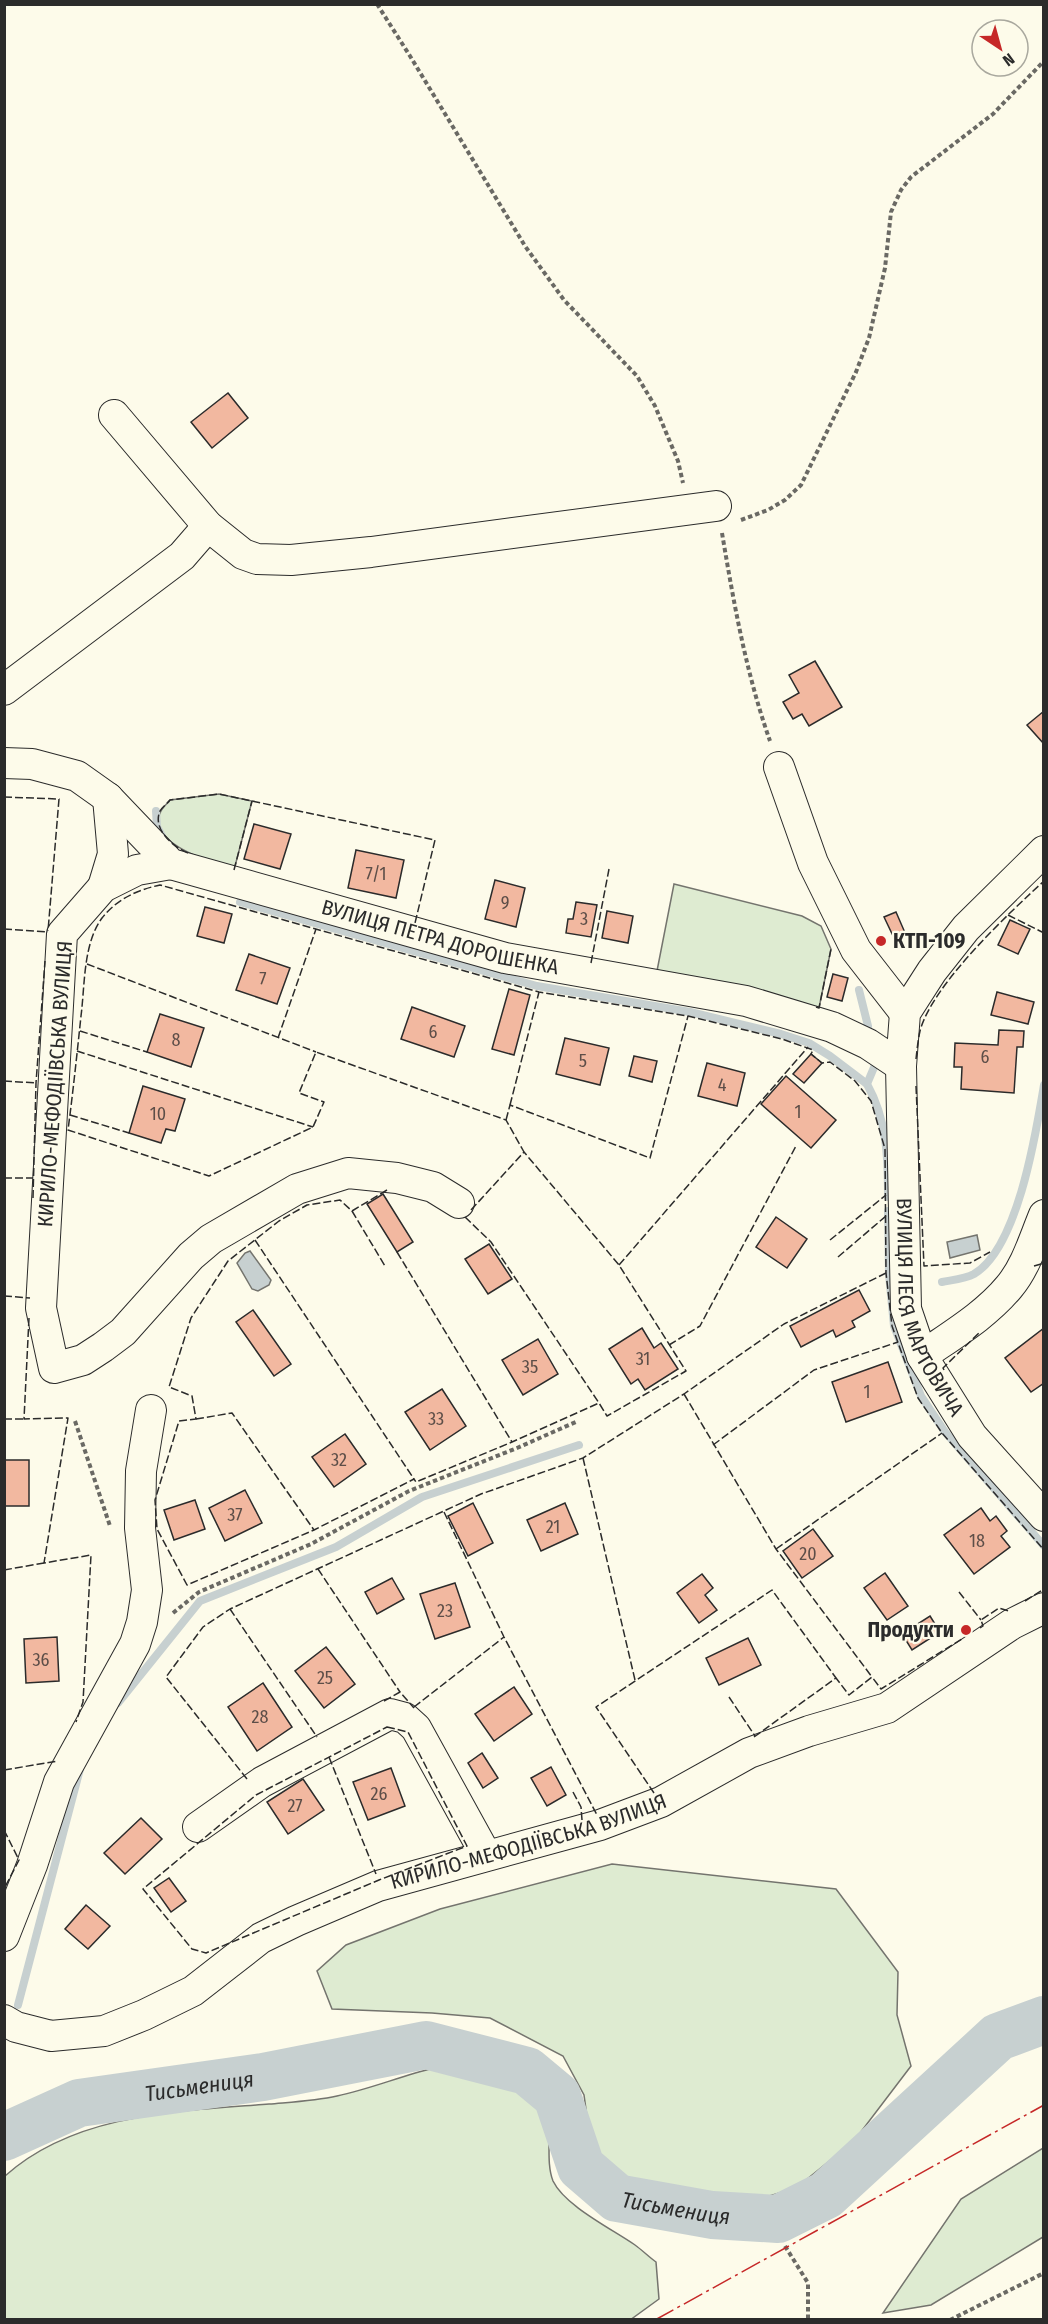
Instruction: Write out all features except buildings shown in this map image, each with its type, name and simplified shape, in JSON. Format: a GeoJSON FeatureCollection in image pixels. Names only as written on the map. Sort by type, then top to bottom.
{"type":"FeatureCollection","features":[{"type":"Feature","properties":{"kind":"street"},"geometry":{"type":"LineString","coordinates":[[114,415],[208,526],[243,554],[257,559],[291,560],[709,514]]}},
{"type":"Feature","properties":{"kind":"street"},"geometry":{"type":"LineString","coordinates":[[4,690],[182,556],[208,526]]}},
{"type":"Feature","properties":{"kind":"street"},"geometry":{"type":"LineString","coordinates":[[4,764],[32,764],[77,776],[108,798],[171,864]]}},
{"type":"Feature","properties":{"kind":"street"},"geometry":{"type":"LineString","coordinates":[[779,767],[813,864],[856,950],[904,1012],[932,971],[966,928],[1044,851]]}},
{"type":"Feature","properties":{"kind":"street"},"geometry":{"type":"LineString","coordinates":[[103,887],[112,854],[108,798]]}},
{"type":"Feature","properties":{"kind":"street","name":"КИРИЛО-МЕФОДІЇВСЬКА ВУЛИЦЯ"},"geometry":{"type":"LineString","coordinates":[[171,864],[137,870],[103,887],[62,934],[41,1308],[54,1368],[83,1360],[103,1347],[123,1332],[191,1256],[211,1239],[297,1189],[348,1173],[397,1178],[433,1187],[459,1203]]}},
{"type":"Feature","properties":{"kind":"street","name":"ВУЛИЦЯ ПЕТРА ДОРОШЕНКА"},"geometry":{"type":"LineString","coordinates":[[171,864],[505,958],[746,1001],[832,1027],[868,1044],[901,1066]]}},
{"type":"Feature","properties":{"kind":"street","name":"ВУЛИЦЯ ЛЕСЯ МАРТОВИЧА"},"geometry":{"type":"LineString","coordinates":[[904,1012],[901,1066],[906,1309],[922,1356],[972,1436],[1044,1516]]}},
{"type":"Feature","properties":{"kind":"street"},"geometry":{"type":"LineString","coordinates":[[922,1356],[988,1310],[1010,1286],[1024,1263],[1044,1215]]}},
{"type":"Feature","properties":{"kind":"street"},"geometry":{"type":"LineString","coordinates":[[4,1936],[32,1865],[59,1782],[135,1644],[142,1622],[147,1590],[140,1528],[141,1471],[151,1410]]}},
{"type":"Feature","properties":{"kind":"street","name":"КИРИЛО-МЕФОДІЇВСЬКА ВУЛИЦЯ"},"geometry":{"type":"LineString","coordinates":[[4,2020],[16,2027],[51,2036],[104,2031],[144,2015],[193,1991],[261,1938],[378,1886],[610,1821],[661,1802],[749,1753],[808,1731],[886,1708],[1012,1624],[1044,1608]]}},
{"type":"Feature","properties":{"kind":"street"},"geometry":{"type":"LineString","coordinates":[[198,1827],[262,1782],[390,1714],[405,1718],[416,1728],[486,1855]]}},
{"type":"Feature","properties":{"kind":"path"},"geometry":{"type":"LineString","coordinates":[[377,4],[411,56],[525,246],[564,300],[637,376],[656,406],[678,461],[709,514],[734,601],[754,695],[779,767]]}},
{"type":"Feature","properties":{"kind":"path"},"geometry":{"type":"LineString","coordinates":[[709,514],[768,510],[785,500],[801,485],[856,372],[869,339],[885,268],[891,212],[901,190],[911,177],[993,114],[1044,61]]}},
{"type":"Feature","properties":{"kind":"path"},"geometry":{"type":"LineString","coordinates":[[75,1421],[112,1533]]}},
{"type":"Feature","properties":{"kind":"path"},"geometry":{"type":"LineString","coordinates":[[171,1614],[199,1592],[311,1545],[409,1491],[578,1421]]}},
{"type":"Feature","properties":{"kind":"path"},"geometry":{"type":"LineString","coordinates":[[785,2246],[808,2283],[808,2319]]}},
{"type":"Feature","properties":{"kind":"path"},"geometry":{"type":"LineString","coordinates":[[950,2319],[1044,2273]]}},
{"type":"Feature","properties":{"kind":"green space"},"geometry":{"type":"Polygon","coordinates":[[[219,794],[252,801],[234,870],[183,850],[162,833],[158,822],[161,811],[170,800],[219,794]]]}},
{"type":"Feature","properties":{"kind":"green space"},"geometry":{"type":"Polygon","coordinates":[[[674,884],[802,916],[821,926],[831,949],[819,1008],[656,976],[674,884]]]}},
{"type":"Feature","properties":{"kind":"green space"},"geometry":{"type":"Polygon","coordinates":[[[612,1864],[836,1889],[898,1972],[897,2015],[911,2066],[854,2141],[796,2188],[766,2197],[705,2193],[616,2178],[592,2152],[584,2095],[563,2056],[490,2018],[332,2009],[317,1971],[346,1945],[440,1909],[612,1864]]]}},
{"type":"Feature","properties":{"kind":"green space"},"geometry":{"type":"Polygon","coordinates":[[[434,2068],[503,2079],[533,2094],[543,2106],[548,2122],[550,2167],[553,2181],[578,2208],[635,2245],[656,2262],[659,2299],[630,2320],[5,2319],[5,2176],[33,2155],[63,2139],[96,2127],[130,2119],[200,2109],[329,2098],[434,2068]]]}},
{"type":"Feature","properties":{"kind":"green space"},"geometry":{"type":"Polygon","coordinates":[[[1043,2148],[1043,2237],[931,2305],[883,2313],[961,2199],[1043,2148]]]}},
{"type":"Feature","properties":{"kind":"shaded area"},"geometry":{"type":"Polygon","coordinates":[[[977,1235],[980,1250],[950,1258],[947,1242],[977,1235]]]}},
{"type":"Feature","properties":{"kind":"shaded area"},"geometry":{"type":"Polygon","coordinates":[[[250,1251],[271,1280],[269,1285],[258,1291],[252,1289],[237,1263],[245,1253],[250,1251]]]}},
{"type":"Feature","properties":{"kind":"waterway"},"geometry":{"type":"LineString","coordinates":[[156,811],[157,827],[162,836]]}},
{"type":"Feature","properties":{"kind":"waterway"},"geometry":{"type":"LineString","coordinates":[[240,902],[537,986],[690,1012],[781,1034],[809,1043],[867,1084]]}},
{"type":"Feature","properties":{"kind":"waterway"},"geometry":{"type":"LineString","coordinates":[[859,990],[868,1026]]}},
{"type":"Feature","properties":{"kind":"waterway"},"geometry":{"type":"LineString","coordinates":[[875,1065],[867,1084],[879,1111],[885,1139],[888,1197]]}},
{"type":"Feature","properties":{"kind":"waterway"},"geometry":{"type":"LineString","coordinates":[[942,1282],[974,1274],[989,1260],[1002,1240],[1023,1188],[1044,1085]]}},
{"type":"Feature","properties":{"kind":"waterway"},"geometry":{"type":"LineString","coordinates":[[888,1211],[889,1274],[894,1326],[921,1396],[945,1432],[1044,1546]]}},
{"type":"Feature","properties":{"kind":"waterway"},"geometry":{"type":"LineString","coordinates":[[118,1703],[200,1601],[336,1547],[422,1497],[579,1445]]}},
{"type":"Feature","properties":{"kind":"waterway"},"geometry":{"type":"LineString","coordinates":[[18,2005],[80,1769]]}},
{"type":"Feature","properties":{"kind":"waterway","name":"Тисьмениця"},"geometry":{"type":"LineString","coordinates":[[4,2137],[79,2103],[263,2077],[426,2045],[527,2071],[557,2096],[581,2167],[617,2198],[712,2215],[778,2219],[826,2195],[998,2037],[1044,2020]]}},
{"type":"Feature","properties":{"kind":"fence"},"geometry":{"type":"LineString","coordinates":[[188,853],[170,842],[161,831],[158,818],[160,811],[170,800],[219,794],[435,840],[415,923]]}},
{"type":"Feature","properties":{"kind":"fence"},"geometry":{"type":"LineString","coordinates":[[4,797],[59,799],[48,931]]}},
{"type":"Feature","properties":{"kind":"fence"},"geometry":{"type":"LineString","coordinates":[[234,870],[252,801]]}},
{"type":"Feature","properties":{"kind":"fence"},"geometry":{"type":"LineString","coordinates":[[591,963],[609,869]]}},
{"type":"Feature","properties":{"kind":"fence"},"geometry":{"type":"LineString","coordinates":[[916,1059],[920,1031],[939,993],[973,951],[1044,881]]}},
{"type":"Feature","properties":{"kind":"fence"},"geometry":{"type":"LineString","coordinates":[[471,1210],[524,1152],[506,1120],[316,1052],[299,1093],[324,1102],[313,1127],[209,1176],[68,1130],[88,952],[102,918],[128,896],[160,885],[539,992],[688,1016],[782,1039],[813,1050],[811,1054],[822,1063],[830,1062],[855,1081],[871,1101],[885,1149],[886,1273],[892,1326],[918,1398],[942,1433],[1044,1550]]}},
{"type":"Feature","properties":{"kind":"fence"},"geometry":{"type":"LineString","coordinates":[[1008,915],[1044,933]]}},
{"type":"Feature","properties":{"kind":"fence"},"geometry":{"type":"LineString","coordinates":[[4,929],[48,932]]}},
{"type":"Feature","properties":{"kind":"fence"},"geometry":{"type":"LineString","coordinates":[[278,1038],[316,929]]}},
{"type":"Feature","properties":{"kind":"fence"},"geometry":{"type":"LineString","coordinates":[[816,1007],[819,1008],[831,949]]}},
{"type":"Feature","properties":{"kind":"fence"},"geometry":{"type":"LineString","coordinates":[[33,1198],[36,1083],[45,961]]}},
{"type":"Feature","properties":{"kind":"fence"},"geometry":{"type":"LineString","coordinates":[[87,964],[316,1052]]}},
{"type":"Feature","properties":{"kind":"fence"},"geometry":{"type":"LineString","coordinates":[[510,1105],[539,992]]}},
{"type":"Feature","properties":{"kind":"fence"},"geometry":{"type":"LineString","coordinates":[[506,1120],[510,1105],[650,1158],[688,1016]]}},
{"type":"Feature","properties":{"kind":"fence"},"geometry":{"type":"LineString","coordinates":[[80,1031],[147,1052]]}},
{"type":"Feature","properties":{"kind":"fence"},"geometry":{"type":"LineString","coordinates":[[619,1265],[808,1047]]}},
{"type":"Feature","properties":{"kind":"fence"},"geometry":{"type":"LineString","coordinates":[[77,1051],[313,1127]]}},
{"type":"Feature","properties":{"kind":"fence"},"geometry":{"type":"LineString","coordinates":[[4,1081],[36,1083]]}},
{"type":"Feature","properties":{"kind":"fence"},"geometry":{"type":"LineString","coordinates":[[916,1086],[924,1266],[970,1263],[990,1252]]}},
{"type":"Feature","properties":{"kind":"fence"},"geometry":{"type":"LineString","coordinates":[[70,1115],[129,1133]]}},
{"type":"Feature","properties":{"kind":"fence"},"geometry":{"type":"LineString","coordinates":[[669,1345],[700,1326],[796,1146]]}},
{"type":"Feature","properties":{"kind":"fence"},"geometry":{"type":"LineString","coordinates":[[387,1190],[352,1211],[340,1200],[307,1205],[279,1221],[228,1261],[191,1318],[169,1387],[192,1396],[196,1419],[179,1421],[155,1500],[157,1529],[187,1585],[314,1530],[414,1479],[416,1482],[599,1403],[607,1416],[686,1371],[619,1265],[524,1152]]}},
{"type":"Feature","properties":{"kind":"fence"},"geometry":{"type":"LineString","coordinates":[[4,1178],[33,1178]]}},
{"type":"Feature","properties":{"kind":"fence"},"geometry":{"type":"LineString","coordinates":[[830,1240],[886,1195]]}},
{"type":"Feature","properties":{"kind":"fence"},"geometry":{"type":"LineString","coordinates":[[352,1211],[385,1266]]}},
{"type":"Feature","properties":{"kind":"fence"},"geometry":{"type":"LineString","coordinates":[[838,1257],[886,1216]]}},
{"type":"Feature","properties":{"kind":"fence"},"geometry":{"type":"LineString","coordinates":[[465,1217],[491,1242],[599,1403]]}},
{"type":"Feature","properties":{"kind":"fence"},"geometry":{"type":"LineString","coordinates":[[255,1240],[414,1479]]}},
{"type":"Feature","properties":{"kind":"fence"},"geometry":{"type":"LineString","coordinates":[[397,1252],[512,1442]]}},
{"type":"Feature","properties":{"kind":"fence"},"geometry":{"type":"LineString","coordinates":[[1034,1266],[1041,1264],[1044,1260]]}},
{"type":"Feature","properties":{"kind":"fence"},"geometry":{"type":"LineString","coordinates":[[247,1779],[166,1677],[203,1627],[230,1609],[481,1494],[583,1458],[684,1394],[784,1324],[886,1273]]}},
{"type":"Feature","properties":{"kind":"fence"},"geometry":{"type":"LineString","coordinates":[[4,1296],[30,1298]]}},
{"type":"Feature","properties":{"kind":"fence"},"geometry":{"type":"LineString","coordinates":[[29,1318],[24,1419],[68,1418],[44,1563],[91,1555],[83,1702],[76,1722]]}},
{"type":"Feature","properties":{"kind":"fence"},"geometry":{"type":"LineString","coordinates":[[944,1370],[943,1368],[980,1332]]}},
{"type":"Feature","properties":{"kind":"fence"},"geometry":{"type":"LineString","coordinates":[[713,1445],[814,1370],[898,1342]]}},
{"type":"Feature","properties":{"kind":"fence"},"geometry":{"type":"LineString","coordinates":[[684,1394],[776,1549],[872,1677]]}},
{"type":"Feature","properties":{"kind":"fence"},"geometry":{"type":"LineString","coordinates":[[196,1419],[232,1413],[314,1530]]}},
{"type":"Feature","properties":{"kind":"fence"},"geometry":{"type":"LineString","coordinates":[[4,1419],[24,1419]]}},
{"type":"Feature","properties":{"kind":"fence"},"geometry":{"type":"LineString","coordinates":[[776,1549],[942,1433]]}},
{"type":"Feature","properties":{"kind":"fence"},"geometry":{"type":"LineString","coordinates":[[583,1458],[635,1680]]}},
{"type":"Feature","properties":{"kind":"fence"},"geometry":{"type":"LineString","coordinates":[[444,1512],[504,1637],[597,1815]]}},
{"type":"Feature","properties":{"kind":"fence"},"geometry":{"type":"LineString","coordinates":[[4,1570],[44,1563]]}},
{"type":"Feature","properties":{"kind":"fence"},"geometry":{"type":"LineString","coordinates":[[318,1569],[400,1692]]}},
{"type":"Feature","properties":{"kind":"fence"},"geometry":{"type":"LineString","coordinates":[[1025,1601],[1044,1589]]}},
{"type":"Feature","properties":{"kind":"fence"},"geometry":{"type":"LineString","coordinates":[[654,1793],[596,1707],[772,1590],[836,1678]]}},
{"type":"Feature","properties":{"kind":"fence"},"geometry":{"type":"LineString","coordinates":[[959,1592],[981,1620]]}},
{"type":"Feature","properties":{"kind":"fence"},"geometry":{"type":"LineString","coordinates":[[980,1628],[983,1626],[981,1620],[999,1608],[1009,1611]]}},
{"type":"Feature","properties":{"kind":"fence"},"geometry":{"type":"LineString","coordinates":[[230,1609],[317,1737]]}},
{"type":"Feature","properties":{"kind":"fence"},"geometry":{"type":"LineString","coordinates":[[414,1707],[504,1637]]}},
{"type":"Feature","properties":{"kind":"fence"},"geometry":{"type":"LineString","coordinates":[[754,1737],[836,1678],[849,1695],[872,1677],[881,1689],[962,1639]]}},
{"type":"Feature","properties":{"kind":"fence"},"geometry":{"type":"LineString","coordinates":[[384,1701],[400,1692],[414,1708]]}},
{"type":"Feature","properties":{"kind":"fence"},"geometry":{"type":"LineString","coordinates":[[729,1697],[755,1736]]}},
{"type":"Feature","properties":{"kind":"fence"},"geometry":{"type":"LineString","coordinates":[[387,1727],[408,1732],[467,1846],[379,1880],[206,1953],[192,1949],[143,1889],[256,1795],[387,1727]]}},
{"type":"Feature","properties":{"kind":"fence"},"geometry":{"type":"LineString","coordinates":[[329,1757],[376,1874]]}},
{"type":"Feature","properties":{"kind":"fence"},"geometry":{"type":"LineString","coordinates":[[4,1770],[58,1761]]}},
{"type":"Feature","properties":{"kind":"fence"},"geometry":{"type":"LineString","coordinates":[[573,1792],[581,1807],[582,1820]]}},
{"type":"Feature","properties":{"kind":"fence"},"geometry":{"type":"LineString","coordinates":[[4,1830],[19,1860],[4,1889]]}},
{"type":"Feature","properties":{"kind":"power"},"geometry":{"type":"LineString","coordinates":[[655,2320],[1044,2105]]}},
{"type":"Feature","properties":{"kind":"place","name":"КТП-109"},"geometry":{"type":"Point","coordinates":[881,941]}},
{"type":"Feature","properties":{"kind":"place","name":"Продукти"},"geometry":{"type":"Point","coordinates":[966,1630]}}]}
